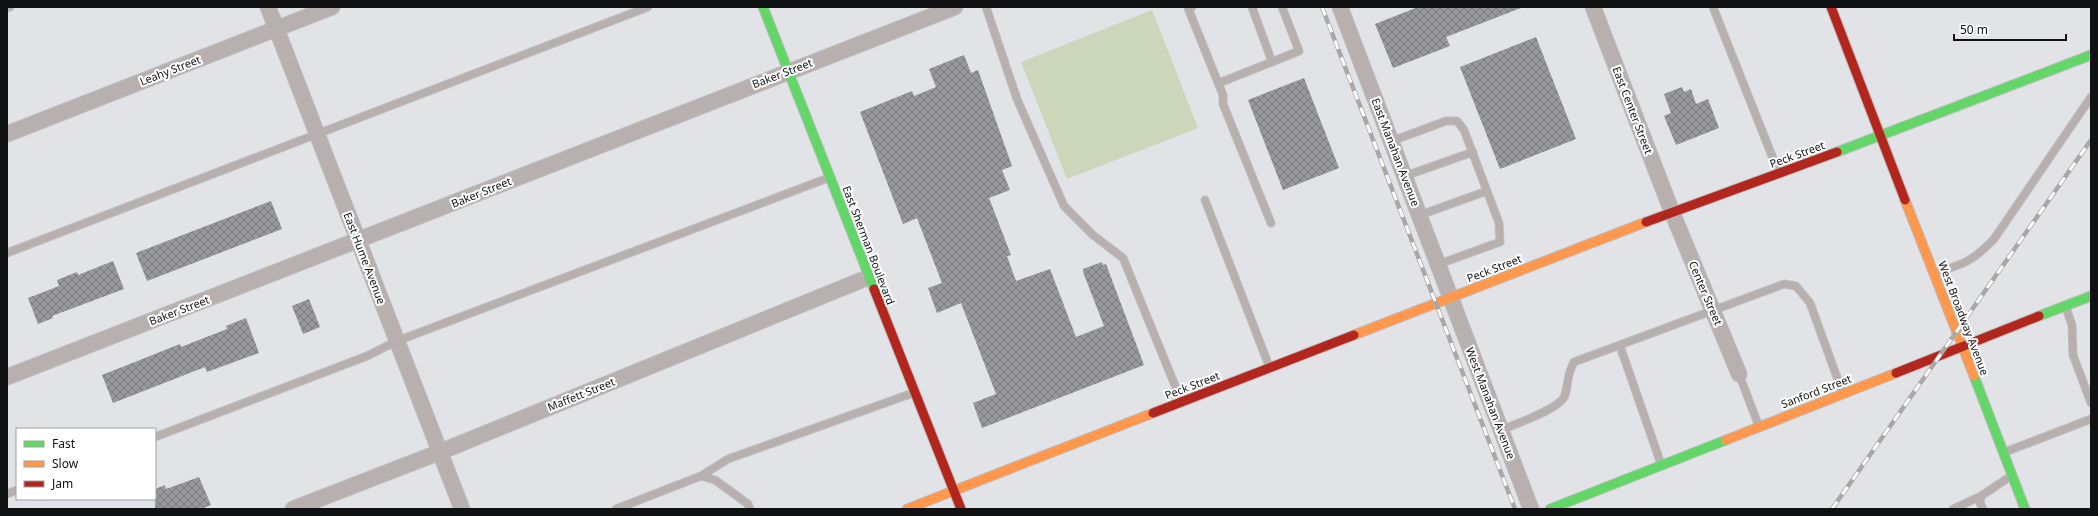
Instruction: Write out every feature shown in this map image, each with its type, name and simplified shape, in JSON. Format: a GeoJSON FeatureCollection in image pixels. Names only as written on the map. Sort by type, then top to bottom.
{"type":"FeatureCollection","features":[{"type":"Feature","properties":{"kind":"street","name":"East Hume Avenue"},"geometry":{"type":"LineString","coordinates":[[268,7],[462,509]]}},
{"type":"Feature","properties":{"kind":"street","name":"Leahy Street"},"geometry":{"type":"LineString","coordinates":[[7,134],[332,7]]}},
{"type":"Feature","properties":{"kind":"street","name":"East Sherman Boulevard"},"geometry":{"type":"LineString","coordinates":[[763,7],[789,70],[868,277],[961,509]]}},
{"type":"Feature","properties":{"kind":"street","name":"Baker Street"},"geometry":{"type":"LineString","coordinates":[[7,377],[789,70],[954,7]]}},
{"type":"Feature","properties":{"kind":"street","name":"East Manahan Avenue"},"geometry":{"type":"LineString","coordinates":[[1340,7],[1452,298]]}},
{"type":"Feature","properties":{"kind":"street","name":"East Center Street"},"geometry":{"type":"LineString","coordinates":[[1593,7],[1672,212]]}},
{"type":"Feature","properties":{"kind":"street","name":"West Broadway Avenue"},"geometry":{"type":"LineString","coordinates":[[1830,7],[1935,273],[2025,509]]}},
{"type":"Feature","properties":{"kind":"street"},"geometry":{"type":"LineString","coordinates":[[2077,61],[2087,45]]}},
{"type":"Feature","properties":{"kind":"street","name":"Peck Street"},"geometry":{"type":"LineString","coordinates":[[907,509],[1672,212],[1881,136],[2091,55]]}},
{"type":"Feature","properties":{"kind":"street","name":"Center Street"},"geometry":{"type":"LineString","coordinates":[[1672,212],[1739,374]]}},
{"type":"Feature","properties":{"kind":"street","name":"Maffett Street"},"geometry":{"type":"LineString","coordinates":[[293,509],[440,452],[868,277]]}},
{"type":"Feature","properties":{"kind":"street","name":"Sanford Street"},"geometry":{"type":"LineString","coordinates":[[1550,509],[1661,464],[2091,296]]}},
{"type":"Feature","properties":{"kind":"street","name":"West Manahan Avenue"},"geometry":{"type":"LineString","coordinates":[[1452,298],[1531,509]]}},
{"type":"Feature","properties":{"kind":"lane"},"geometry":{"type":"LineString","coordinates":[[7,253],[648,7]]}},
{"type":"Feature","properties":{"kind":"lane"},"geometry":{"type":"LineString","coordinates":[[986,7],[1017,99],[1064,206],[1093,235],[1123,258],[1182,402]]}},
{"type":"Feature","properties":{"kind":"lane"},"geometry":{"type":"LineString","coordinates":[[1192,7],[1188,8],[1223,95],[1223,104],[1271,222]]}},
{"type":"Feature","properties":{"kind":"lane"},"geometry":{"type":"LineString","coordinates":[[1252,7],[1272,62]]}},
{"type":"Feature","properties":{"kind":"lane"},"geometry":{"type":"LineString","coordinates":[[1218,84],[1299,52],[1282,7]]}},
{"type":"Feature","properties":{"kind":"lane"},"geometry":{"type":"LineString","coordinates":[[1713,7],[1778,173]]}},
{"type":"Feature","properties":{"kind":"lane"},"geometry":{"type":"LineString","coordinates":[[1935,273],[1957,266],[1977,256],[1994,239],[2091,97]]}},
{"type":"Feature","properties":{"kind":"lane"},"geometry":{"type":"LineString","coordinates":[[1392,141],[1446,121],[1457,121],[1464,130],[1499,223],[1500,242],[1439,264]]}},
{"type":"Feature","properties":{"kind":"lane"},"geometry":{"type":"LineString","coordinates":[[1405,176],[1472,152]]}},
{"type":"Feature","properties":{"kind":"lane"},"geometry":{"type":"LineString","coordinates":[[156,437],[367,356],[397,341],[830,177]]}},
{"type":"Feature","properties":{"kind":"lane"},"geometry":{"type":"LineString","coordinates":[[1420,215],[1487,191]]}},
{"type":"Feature","properties":{"kind":"lane"},"geometry":{"type":"LineString","coordinates":[[1205,200],[1270,368]]}},
{"type":"Feature","properties":{"kind":"lane"},"geometry":{"type":"LineString","coordinates":[[1501,430],[1556,406],[1565,396],[1568,374],[1574,362],[1784,284],[1796,286],[1810,303],[1843,394]]}},
{"type":"Feature","properties":{"kind":"lane"},"geometry":{"type":"LineString","coordinates":[[2065,307],[2072,325],[2073,355],[2091,403]]}},
{"type":"Feature","properties":{"kind":"lane"},"geometry":{"type":"LineString","coordinates":[[1620,346],[1661,464]]}},
{"type":"Feature","properties":{"kind":"lane"},"geometry":{"type":"LineString","coordinates":[[1739,374],[1759,426]]}},
{"type":"Feature","properties":{"kind":"lane"},"geometry":{"type":"LineString","coordinates":[[616,509],[701,476],[728,459],[915,392]]}},
{"type":"Feature","properties":{"kind":"lane"},"geometry":{"type":"LineString","coordinates":[[2003,452],[2091,420]]}},
{"type":"Feature","properties":{"kind":"lane"},"geometry":{"type":"LineString","coordinates":[[1953,509],[1981,496],[2012,475]]}},
{"type":"Feature","properties":{"kind":"lane"},"geometry":{"type":"LineString","coordinates":[[701,476],[715,480],[748,504],[750,509]]}},
{"type":"Feature","properties":{"kind":"lane"},"geometry":{"type":"LineString","coordinates":[[1981,496],[1980,503],[1983,509]]}},
{"type":"Feature","properties":{"kind":"green space"},"geometry":{"type":"Polygon","coordinates":[[[1152,10],[1198,128],[1067,179],[1021,62],[1152,10]]]}},
{"type":"Feature","properties":{"kind":"building"},"geometry":{"type":"Polygon","coordinates":[[[1418,7],[1521,8],[1446,37],[1450,46],[1393,68],[1375,24],[1418,7]]]}},
{"type":"Feature","properties":{"kind":"building"},"geometry":{"type":"Polygon","coordinates":[[[1536,37],[1576,139],[1500,169],[1460,67],[1536,37]]]}},
{"type":"Feature","properties":{"kind":"building"},"geometry":{"type":"Polygon","coordinates":[[[964,55],[971,73],[978,70],[1012,166],[1002,170],[1010,190],[989,198],[1011,255],[1007,256],[1016,281],[1050,269],[1076,337],[1104,326],[1083,269],[1102,262],[1103,265],[1106,264],[1144,365],[982,428],[973,403],[996,394],[961,303],[937,313],[928,288],[942,283],[917,218],[903,224],[860,112],[912,91],[914,96],[936,87],[929,69],[964,55]]]}},
{"type":"Feature","properties":{"kind":"building"},"geometry":{"type":"Polygon","coordinates":[[[1304,78],[1339,168],[1283,190],[1248,100],[1304,78]]]}},
{"type":"Feature","properties":{"kind":"building"},"geometry":{"type":"Polygon","coordinates":[[[1682,87],[1684,92],[1691,89],[1696,104],[1708,99],[1719,128],[1676,145],[1664,116],[1671,113],[1664,94],[1682,87]]]}},
{"type":"Feature","properties":{"kind":"building"},"geometry":{"type":"Polygon","coordinates":[[[271,201],[282,229],[147,281],[136,253],[271,201]]]}},
{"type":"Feature","properties":{"kind":"building"},"geometry":{"type":"Polygon","coordinates":[[[113,261],[124,289],[52,316],[53,318],[38,324],[28,298],[59,286],[57,280],[77,272],[78,275],[113,261]]]}},
{"type":"Feature","properties":{"kind":"building"},"geometry":{"type":"Polygon","coordinates":[[[309,299],[320,327],[303,334],[292,306],[309,299]]]}},
{"type":"Feature","properties":{"kind":"building"},"geometry":{"type":"Polygon","coordinates":[[[246,318],[259,353],[207,372],[205,367],[113,403],[102,375],[180,344],[181,347],[227,329],[226,326],[246,318]]]}},
{"type":"Feature","properties":{"kind":"building"},"geometry":{"type":"Polygon","coordinates":[[[199,477],[211,505],[201,509],[155,509],[156,489],[165,485],[166,489],[199,477]]]}},
{"type":"Feature","properties":{"kind":"railway"},"geometry":{"type":"LineString","coordinates":[[1322,7],[1515,509]]}},
{"type":"Feature","properties":{"kind":"railway"},"geometry":{"type":"LineString","coordinates":[[1832,509],[2091,140]]}},
{"type":"Feature","properties":{"kind":"traffic: fast"},"geometry":{"type":"LineString","coordinates":[[763,7],[874,289]]}},
{"type":"Feature","properties":{"kind":"traffic: fast"},"geometry":{"type":"LineString","coordinates":[[1837,152],[2091,55]]}},
{"type":"Feature","properties":{"kind":"traffic: fast"},"geometry":{"type":"LineString","coordinates":[[2039,316],[2091,296]]}},
{"type":"Feature","properties":{"kind":"traffic: fast"},"geometry":{"type":"LineString","coordinates":[[1974,376],[2025,509]]}},
{"type":"Feature","properties":{"kind":"traffic: fast"},"geometry":{"type":"LineString","coordinates":[[1550,509],[1726,440]]}},
{"type":"Feature","properties":{"kind":"traffic: slow"},"geometry":{"type":"LineString","coordinates":[[1905,200],[1974,376]]}},
{"type":"Feature","properties":{"kind":"traffic: slow"},"geometry":{"type":"LineString","coordinates":[[1354,335],[1646,222]]}},
{"type":"Feature","properties":{"kind":"traffic: slow"},"geometry":{"type":"LineString","coordinates":[[1726,440],[1896,373]]}},
{"type":"Feature","properties":{"kind":"traffic: slow"},"geometry":{"type":"LineString","coordinates":[[907,509],[1153,413]]}},
{"type":"Feature","properties":{"kind":"traffic: jam"},"geometry":{"type":"LineString","coordinates":[[1831,7],[1905,200]]}},
{"type":"Feature","properties":{"kind":"traffic: jam"},"geometry":{"type":"LineString","coordinates":[[1646,222],[1837,152]]}},
{"type":"Feature","properties":{"kind":"traffic: jam"},"geometry":{"type":"LineString","coordinates":[[874,289],[961,509]]}},
{"type":"Feature","properties":{"kind":"traffic: jam"},"geometry":{"type":"LineString","coordinates":[[1896,373],[2039,316]]}},
{"type":"Feature","properties":{"kind":"traffic: jam"},"geometry":{"type":"LineString","coordinates":[[1153,413],[1354,335]]}}]}
